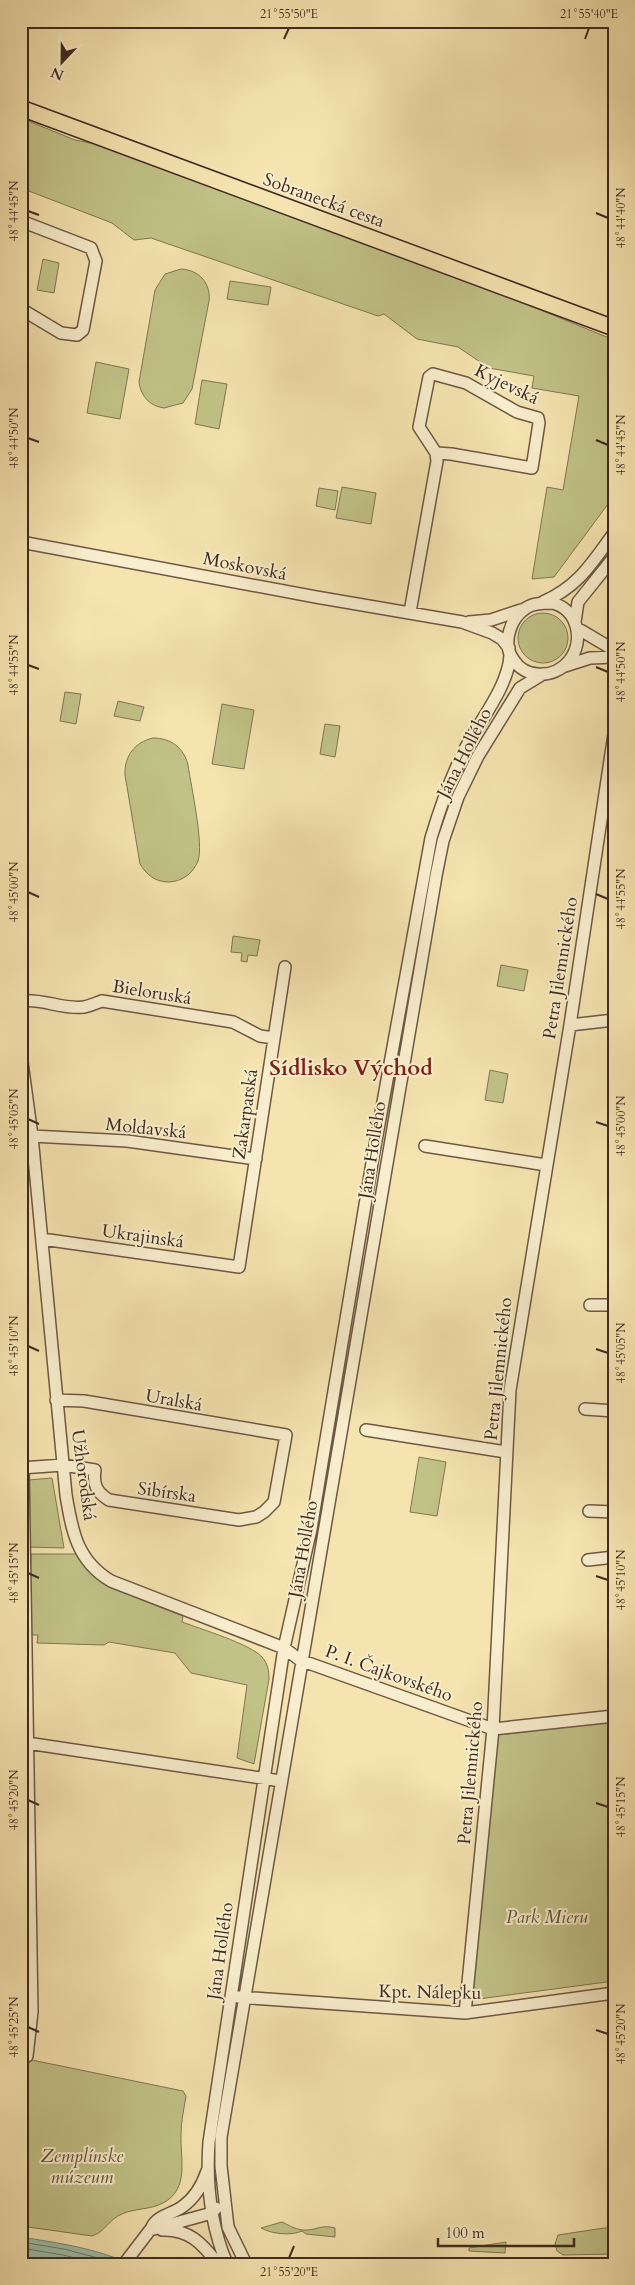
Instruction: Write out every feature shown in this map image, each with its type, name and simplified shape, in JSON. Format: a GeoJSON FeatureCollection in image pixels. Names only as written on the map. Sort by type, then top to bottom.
{"type":"FeatureCollection","features":[{"type":"Feature","properties":{"kind":"main road","name":"Sobranecká cesta"},"geometry":{"type":"LineString","coordinates":[[21,108],[614,328]]}},
{"type":"Feature","properties":{"kind":"street"},"geometry":{"type":"LineString","coordinates":[[21,221],[91,248],[96,261],[82,330],[77,335],[61,334],[21,309]]}},
{"type":"Feature","properties":{"kind":"street","name":"Kyjevská"},"geometry":{"type":"LineString","coordinates":[[433,374],[466,383],[517,412],[538,418],[539,423],[532,468],[436,453],[419,427],[430,377],[433,374]]}},
{"type":"Feature","properties":{"kind":"street"},"geometry":{"type":"LineString","coordinates":[[410,612],[436,453]]}},
{"type":"Feature","properties":{"kind":"street"},"geometry":{"type":"LineString","coordinates":[[462,622],[491,620],[559,595],[571,586],[614,533]]}},
{"type":"Feature","properties":{"kind":"street","name":"Moskovská"},"geometry":{"type":"LineString","coordinates":[[21,542],[462,622]]}},
{"type":"Feature","properties":{"kind":"street"},"geometry":{"type":"LineString","coordinates":[[563,667],[576,649],[578,602],[614,557]]}},
{"type":"Feature","properties":{"kind":"street"},"geometry":{"type":"LineString","coordinates":[[538,604],[552,603],[563,606],[576,625],[614,650]]}},
{"type":"Feature","properties":{"kind":"street"},"geometry":{"type":"LineString","coordinates":[[509,652],[511,626],[525,608]]}},
{"type":"Feature","properties":{"kind":"street"},"geometry":{"type":"LineString","coordinates":[[462,622],[492,633],[502,639],[521,669],[534,674],[543,674],[590,658],[614,658]]}},
{"type":"Feature","properties":{"kind":"street","name":"Jána Hollého"},"geometry":{"type":"LineString","coordinates":[[227,2264],[215,2229],[208,2170],[216,2093],[284,1648],[311,1529],[410,948],[431,838],[445,794],[464,750],[506,673],[509,652]]}},
{"type":"Feature","properties":{"kind":"street","name":"Jána Hollého"},"geometry":{"type":"LineString","coordinates":[[228,2227],[224,2199],[221,2137],[300,1660],[443,841],[458,797],[478,756],[510,702],[522,686],[543,674]]}},
{"type":"Feature","properties":{"kind":"street","name":"Petra Jilemnického"},"geometry":{"type":"LineString","coordinates":[[465,2013],[493,1729],[510,1390],[570,1025],[614,734]]}},
{"type":"Feature","properties":{"kind":"street"},"geometry":{"type":"LineString","coordinates":[[445,794],[458,797]]}},
{"type":"Feature","properties":{"kind":"street"},"geometry":{"type":"LineString","coordinates":[[410,948],[423,950]]}},
{"type":"Feature","properties":{"kind":"street","name":"Zakarpatská"},"geometry":{"type":"LineString","coordinates":[[239,1267],[285,966]]}},
{"type":"Feature","properties":{"kind":"street","name":"Bieloruská"},"geometry":{"type":"LineString","coordinates":[[21,1001],[34,1000],[84,1007],[102,1001],[234,1022],[260,1036],[274,1038]]}},
{"type":"Feature","properties":{"kind":"street"},"geometry":{"type":"LineString","coordinates":[[570,1025],[614,1020]]}},
{"type":"Feature","properties":{"kind":"street","name":"Užhorodská"},"geometry":{"type":"LineString","coordinates":[[21,1055],[25,1111],[32,1136],[63,1465],[69,1512],[80,1551],[100,1575],[111,1582],[284,1648]]}},
{"type":"Feature","properties":{"kind":"street","name":"Moldavská"},"geometry":{"type":"LineString","coordinates":[[32,1136],[128,1141],[256,1159]]}},
{"type":"Feature","properties":{"kind":"street"},"geometry":{"type":"LineString","coordinates":[[425,1146],[546,1166]]}},
{"type":"Feature","properties":{"kind":"street","name":"Ukrajinská"},"geometry":{"type":"LineString","coordinates":[[42,1239],[239,1267]]}},
{"type":"Feature","properties":{"kind":"street"},"geometry":{"type":"LineString","coordinates":[[350,1303],[363,1306]]}},
{"type":"Feature","properties":{"kind":"street"},"geometry":{"type":"LineString","coordinates":[[590,1305],[614,1305]]}},
{"type":"Feature","properties":{"kind":"street","name":"Uralská"},"geometry":{"type":"LineString","coordinates":[[56,1400],[84,1401],[286,1435]]}},
{"type":"Feature","properties":{"kind":"street"},"geometry":{"type":"LineString","coordinates":[[584,1409],[614,1411]]}},
{"type":"Feature","properties":{"kind":"street"},"geometry":{"type":"LineString","coordinates":[[366,1430],[506,1452]]}},
{"type":"Feature","properties":{"kind":"street","name":"Jána Hollého"},"geometry":{"type":"LineString","coordinates":[[256,1517],[274,1502],[286,1435]]}},
{"type":"Feature","properties":{"kind":"street"},"geometry":{"type":"LineString","coordinates":[[27,2056],[32,2012],[23,1609],[22,1468],[63,1465]]}},
{"type":"Feature","properties":{"kind":"street","name":"Sibírska"},"geometry":{"type":"LineString","coordinates":[[63,1465],[94,1470],[93,1481],[96,1488],[109,1500],[239,1520],[256,1517]]}},
{"type":"Feature","properties":{"kind":"street"},"geometry":{"type":"LineString","coordinates":[[589,1511],[614,1512]]}},
{"type":"Feature","properties":{"kind":"street"},"geometry":{"type":"LineString","coordinates":[[311,1529],[324,1531]]}},
{"type":"Feature","properties":{"kind":"street"},"geometry":{"type":"LineString","coordinates":[[588,1560],[614,1557]]}},
{"type":"Feature","properties":{"kind":"street"},"geometry":{"type":"LineString","coordinates":[[284,1648],[300,1660]]}},
{"type":"Feature","properties":{"kind":"street","name":"P. I. Čajkovského"},"geometry":{"type":"LineString","coordinates":[[300,1660],[493,1729],[614,1716]]}},
{"type":"Feature","properties":{"kind":"street"},"geometry":{"type":"LineString","coordinates":[[27,1743],[281,1781]]}},
{"type":"Feature","properties":{"kind":"street"},"geometry":{"type":"LineString","coordinates":[[255,1833],[272,1836]]}},
{"type":"Feature","properties":{"kind":"street","name":"Kpt. Nálepku"},"geometry":{"type":"LineString","coordinates":[[232,1996],[465,2013],[614,1993]]}},
{"type":"Feature","properties":{"kind":"street"},"geometry":{"type":"LineString","coordinates":[[124,2264],[150,2230],[155,2220],[182,2206],[198,2191],[208,2170]]}},
{"type":"Feature","properties":{"kind":"street"},"geometry":{"type":"LineString","coordinates":[[150,2230],[212,2213],[224,2199]]}},
{"type":"Feature","properties":{"kind":"street"},"geometry":{"type":"LineString","coordinates":[[182,2206],[212,2213],[228,2227],[246,2264]]}},
{"type":"Feature","properties":{"kind":"street"},"geometry":{"type":"LineString","coordinates":[[150,2230],[174,2230],[191,2235],[204,2246],[218,2264]]}},
{"type":"Feature","properties":{"kind":"green space"},"geometry":{"type":"Polygon","coordinates":[[[21,118],[75,140],[100,145],[526,304],[614,340],[614,496],[554,577],[532,579],[547,487],[563,490],[579,396],[532,388],[534,376],[489,368],[458,347],[417,339],[384,314],[378,316],[151,238],[134,240],[112,223],[21,188],[21,118]]]}},
{"type":"Feature","properties":{"kind":"green space"},"geometry":{"type":"Polygon","coordinates":[[[43,259],[59,263],[54,293],[37,290],[43,259]]]}},
{"type":"Feature","properties":{"kind":"green space"},"geometry":{"type":"Polygon","coordinates":[[[181,269],[193,272],[206,283],[209,301],[192,389],[183,403],[164,408],[154,405],[147,400],[139,382],[155,290],[165,274],[181,269]]]}},
{"type":"Feature","properties":{"kind":"green space"},"geometry":{"type":"Polygon","coordinates":[[[230,281],[271,287],[268,305],[227,299],[230,281]]]}},
{"type":"Feature","properties":{"kind":"green space"},"geometry":{"type":"Polygon","coordinates":[[[96,362],[129,369],[120,419],[87,413],[96,362]]]}},
{"type":"Feature","properties":{"kind":"green space"},"geometry":{"type":"Polygon","coordinates":[[[202,380],[227,384],[219,429],[195,424],[202,380]]]}},
{"type":"Feature","properties":{"kind":"green space"},"geometry":{"type":"Polygon","coordinates":[[[342,487],[376,493],[371,524],[336,518],[342,487]]]}},
{"type":"Feature","properties":{"kind":"green space"},"geometry":{"type":"Polygon","coordinates":[[[319,488],[338,491],[335,510],[316,506],[319,488]]]}},
{"type":"Feature","properties":{"kind":"green space"},"geometry":{"type":"Polygon","coordinates":[[[538,613],[548,613],[561,620],[568,633],[568,643],[561,656],[548,663],[538,663],[529,659],[522,652],[518,643],[518,633],[522,624],[529,617],[538,613]]]}},
{"type":"Feature","properties":{"kind":"green space"},"geometry":{"type":"Polygon","coordinates":[[[65,692],[81,694],[76,724],[60,721],[65,692]]]}},
{"type":"Feature","properties":{"kind":"green space"},"geometry":{"type":"Polygon","coordinates":[[[118,701],[144,707],[140,721],[114,716],[118,701]]]}},
{"type":"Feature","properties":{"kind":"green space"},"geometry":{"type":"Polygon","coordinates":[[[222,704],[254,710],[244,769],[212,764],[222,704]]]}},
{"type":"Feature","properties":{"kind":"green space"},"geometry":{"type":"Polygon","coordinates":[[[325,724],[340,726],[335,757],[320,754],[325,724]]]}},
{"type":"Feature","properties":{"kind":"green space"},"geometry":{"type":"Polygon","coordinates":[[[153,738],[160,738],[176,745],[186,759],[196,814],[199,842],[198,861],[190,873],[182,879],[173,882],[163,882],[155,879],[140,864],[125,775],[126,762],[132,751],[136,746],[153,738]]]}},
{"type":"Feature","properties":{"kind":"green space"},"geometry":{"type":"Polygon","coordinates":[[[233,936],[260,940],[257,956],[248,955],[247,962],[241,961],[242,953],[231,952],[233,936]]]}},
{"type":"Feature","properties":{"kind":"green space"},"geometry":{"type":"Polygon","coordinates":[[[501,965],[528,970],[524,991],[497,986],[501,965]]]}},
{"type":"Feature","properties":{"kind":"green space"},"geometry":{"type":"Polygon","coordinates":[[[490,1070],[508,1074],[503,1103],[485,1100],[490,1070]]]}},
{"type":"Feature","properties":{"kind":"green space"},"geometry":{"type":"Polygon","coordinates":[[[419,1457],[446,1462],[437,1516],[410,1512],[419,1457]]]}},
{"type":"Feature","properties":{"kind":"green space"},"geometry":{"type":"Polygon","coordinates":[[[52,1478],[64,1548],[27,1547],[28,1480],[52,1478]]]}},
{"type":"Feature","properties":{"kind":"green space"},"geometry":{"type":"Polygon","coordinates":[[[31,1554],[76,1554],[102,1582],[111,1588],[183,1616],[182,1622],[236,1642],[262,1657],[268,1668],[269,1679],[254,1764],[237,1758],[247,1685],[191,1673],[175,1653],[109,1642],[104,1645],[37,1643],[38,1635],[29,1635],[31,1554]]]}},
{"type":"Feature","properties":{"kind":"green space","name":"Park Mieru"},"geometry":{"type":"Polygon","coordinates":[[[614,1721],[614,1981],[471,2000],[498,1735],[614,1721]]]}},
{"type":"Feature","properties":{"kind":"green space","name":"Zemplínske múzeum"},"geometry":{"type":"Polygon","coordinates":[[[21,2042],[22,2058],[183,2091],[186,2096],[181,2129],[182,2172],[177,2190],[171,2197],[158,2205],[118,2216],[100,2232],[92,2236],[21,2226],[21,2042]]]}},
{"type":"Feature","properties":{"kind":"green space"},"geometry":{"type":"Polygon","coordinates":[[[282,2222],[302,2230],[326,2227],[335,2228],[335,2237],[306,2234],[302,2231],[282,2234],[261,2228],[282,2222]]]}},
{"type":"Feature","properties":{"kind":"green space"},"geometry":{"type":"Polygon","coordinates":[[[614,2228],[614,2254],[563,2255],[557,2251],[555,2244],[558,2235],[614,2228]]]}},
{"type":"Feature","properties":{"kind":"green space"},"geometry":{"type":"Polygon","coordinates":[[[506,2242],[505,2253],[469,2251],[469,2248],[506,2242]]]}},
{"type":"Feature","properties":{"kind":"water"},"geometry":{"type":"Polygon","coordinates":[[[21,2237],[90,2250],[130,2264],[21,2264],[21,2237]]]}},
{"type":"Feature","properties":{"kind":"district","name":"Sídlisko Východ"},"geometry":{"type":"Point","coordinates":[351,1067]}}]}
